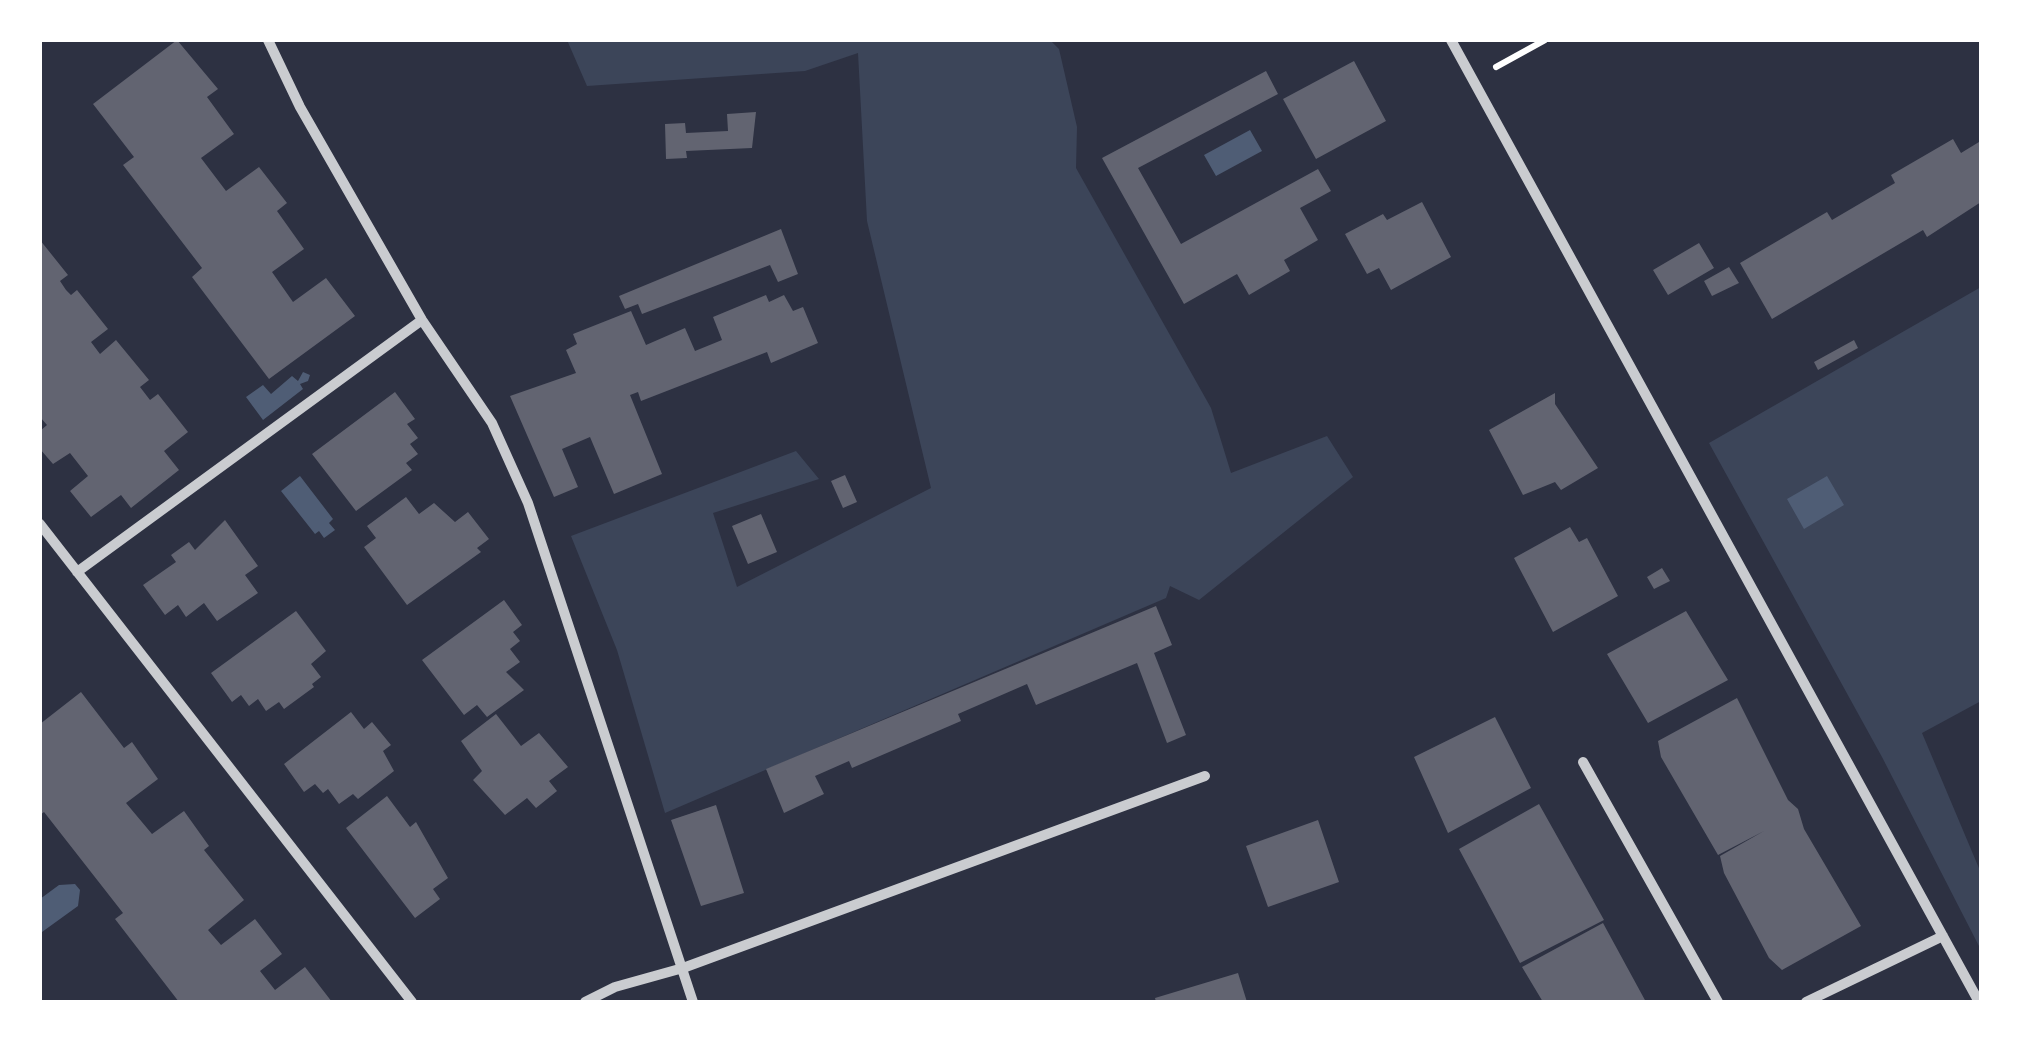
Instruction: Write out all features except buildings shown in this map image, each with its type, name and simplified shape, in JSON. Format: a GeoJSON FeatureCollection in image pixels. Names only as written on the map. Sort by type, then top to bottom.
{"type":"FeatureCollection","features":[{"type":"Feature","properties":{"kind":"street"},"geometry":{"type":"LineString","coordinates":[[268,40],[300,106],[422,320],[492,422],[528,503],[693,1002]]}},
{"type":"Feature","properties":{"kind":"street"},"geometry":{"type":"LineString","coordinates":[[1451,40],[1979,1002]]}},
{"type":"Feature","properties":{"kind":"street"},"geometry":{"type":"LineString","coordinates":[[77,572],[422,320]]}},
{"type":"Feature","properties":{"kind":"street"},"geometry":{"type":"LineString","coordinates":[[40,524],[412,1002]]}},
{"type":"Feature","properties":{"kind":"street"},"geometry":{"type":"LineString","coordinates":[[1583,762],[1718,1002]]}},
{"type":"Feature","properties":{"kind":"street"},"geometry":{"type":"LineString","coordinates":[[585,1002],[616,987],[683,968],[1206,776]]}},
{"type":"Feature","properties":{"kind":"street"},"geometry":{"type":"LineString","coordinates":[[1806,1002],[1943,936]]}},
{"type":"Feature","properties":{"kind":"path"},"geometry":{"type":"LineString","coordinates":[[1473,79],[1545,40]]}},
{"type":"Feature","properties":{"kind":"shaded area"},"geometry":{"type":"Polygon","coordinates":[[[567,40],[1050,40],[1059,49],[1077,127],[1076,168],[1211,408],[1231,473],[1327,436],[1353,477],[1199,600],[1170,586],[1166,598],[665,813],[617,650],[571,536],[796,451],[819,479],[713,513],[737,587],[931,488],[867,221],[858,53],[805,71],[587,86],[567,40]]]}},
{"type":"Feature","properties":{"kind":"shaded area"},"geometry":{"type":"Polygon","coordinates":[[[1250,130],[1262,151],[1216,176],[1204,155],[1250,130]]]}},
{"type":"Feature","properties":{"kind":"shaded area"},"geometry":{"type":"Polygon","coordinates":[[[1981,287],[1981,701],[1922,733],[1981,873],[1981,950],[1882,757],[1709,443],[1981,287]]]}},
{"type":"Feature","properties":{"kind":"shaded area"},"geometry":{"type":"Polygon","coordinates":[[[303,372],[310,375],[308,381],[300,384],[303,389],[263,420],[246,397],[263,385],[271,394],[292,376],[298,381],[303,372]]]}},
{"type":"Feature","properties":{"kind":"shaded area"},"geometry":{"type":"Polygon","coordinates":[[[300,476],[333,519],[329,523],[335,530],[324,538],[319,531],[315,534],[281,491],[300,476]]]}},
{"type":"Feature","properties":{"kind":"shaded area"},"geometry":{"type":"Polygon","coordinates":[[[1827,476],[1844,505],[1804,529],[1787,499],[1827,476]]]}},
{"type":"Feature","properties":{"kind":"shaded area"},"geometry":{"type":"Polygon","coordinates":[[[75,884],[80,890],[78,906],[42,932],[40,899],[59,885],[75,884]]]}}]}
